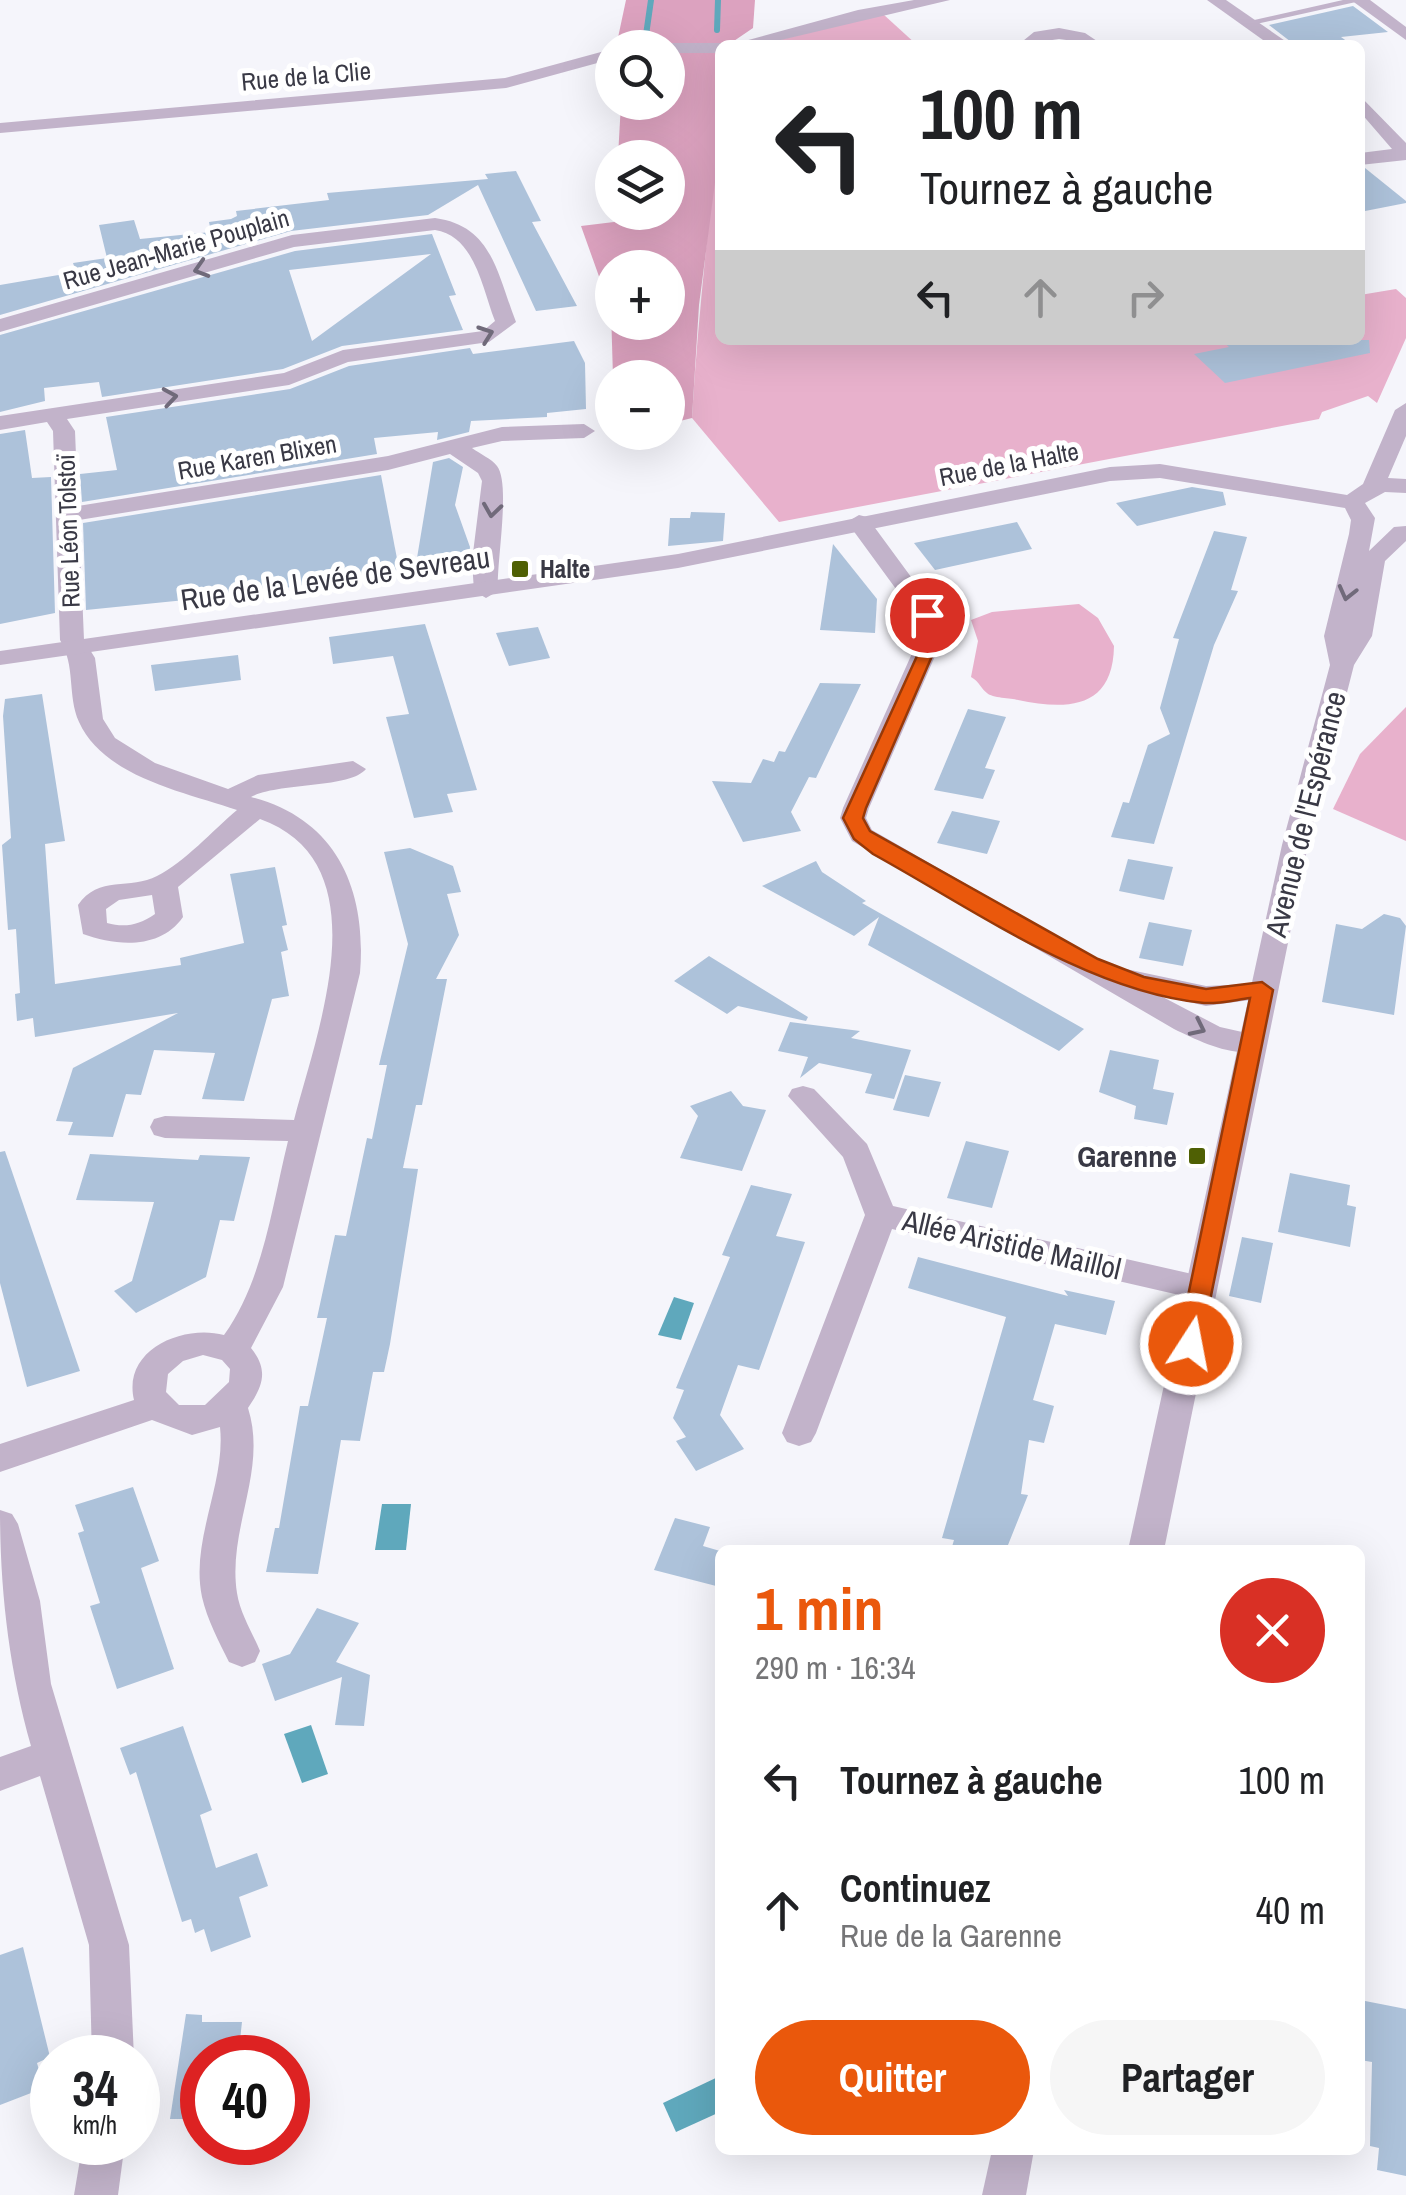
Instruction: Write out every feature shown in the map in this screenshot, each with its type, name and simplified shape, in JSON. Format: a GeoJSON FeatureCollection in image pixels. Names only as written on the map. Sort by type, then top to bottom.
{"type":"FeatureCollection","features":[{"type":"Feature","properties":{"kind":"street"},"geometry":{"type":"LineString","coordinates":[[759,40],[858,14],[942,0]]}},
{"type":"Feature","properties":{"kind":"street"},"geometry":{"type":"LineString","coordinates":[[1215,0],[1274,40]]}},
{"type":"Feature","properties":{"kind":"street"},"geometry":{"type":"LineString","coordinates":[[1359,0],[1406,35]]}},
{"type":"Feature","properties":{"kind":"street"},"geometry":{"type":"LineString","coordinates":[[1033,40],[1067,33],[1083,40]]}},
{"type":"Feature","properties":{"kind":"street"},"geometry":{"type":"LineString","coordinates":[[685,48],[715,48]]}},
{"type":"Feature","properties":{"kind":"street","name":"Rue de la Clie"},"geometry":{"type":"LineString","coordinates":[[0,128],[506,83],[595,59]]}},
{"type":"Feature","properties":{"kind":"street"},"geometry":{"type":"LineString","coordinates":[[1365,107],[1405,153]]}},
{"type":"Feature","properties":{"kind":"street"},"geometry":{"type":"LineString","coordinates":[[1365,158],[1405,153]]}},
{"type":"Feature","properties":{"kind":"street","name":"Rue Jean-Marie Pouplain"},"geometry":{"type":"LineString","coordinates":[[0,326],[292,242],[434,224],[456,227],[469,234],[505,316],[502,328],[480,338],[343,356],[290,378],[0,423]]}},
{"type":"Feature","properties":{"kind":"street"},"geometry":{"type":"LineString","coordinates":[[1373,487],[1406,410]]}},
{"type":"Feature","properties":{"kind":"street","name":"Rue Léon Tolstoï"},"geometry":{"type":"LineString","coordinates":[[54,416],[64,432],[72,640],[83,658],[90,718],[105,744],[146,769],[244,803]]}},
{"type":"Feature","properties":{"kind":"street","name":"Rue Karen Blixen"},"geometry":{"type":"LineString","coordinates":[[66,515],[456,448],[502,434],[584,431]]}},
{"type":"Feature","properties":{"kind":"street"},"geometry":{"type":"LineString","coordinates":[[1394,442],[1406,468]]}},
{"type":"Feature","properties":{"kind":"street"},"geometry":{"type":"LineString","coordinates":[[456,448],[488,469],[493,481],[484,561],[486,591]]}},
{"type":"Feature","properties":{"kind":"street","name":"Rue de la Halte"},"geometry":{"type":"LineString","coordinates":[[678,561],[859,522],[1134,471],[1195,476],[1358,511],[1404,532]]}},
{"type":"Feature","properties":{"kind":"street"},"geometry":{"type":"LineString","coordinates":[[1358,511],[1359,493],[1373,487],[1406,486]]}},
{"type":"Feature","properties":{"kind":"street","name":"Avenue de l'Espérance"},"geometry":{"type":"LineString","coordinates":[[1342,666],[1334,654],[1358,511]]}},
{"type":"Feature","properties":{"kind":"street"},"geometry":{"type":"LineString","coordinates":[[859,522],[927,615],[930,640],[856,808],[856,826],[880,849],[1090,964],[1126,990],[1184,1022],[1213,1036],[1250,1043]]}},
{"type":"Feature","properties":{"kind":"street","name":"Avenue de l'Espérance"},"geometry":{"type":"LineString","coordinates":[[1147,1545],[1250,1043],[1342,666],[1360,636],[1374,559],[1404,532]]}},
{"type":"Feature","properties":{"kind":"street","name":"Rue de la Levée de Sevreau"},"geometry":{"type":"LineString","coordinates":[[0,658],[678,561]]}},
{"type":"Feature","properties":{"kind":"street"},"geometry":{"type":"LineString","coordinates":[[164,885],[244,803],[258,782],[353,770]]}},
{"type":"Feature","properties":{"kind":"street"},"geometry":{"type":"LineString","coordinates":[[232,1349],[252,1322],[267,1288],[346,972],[349,938],[334,870],[327,857],[297,827],[244,803]]}},
{"type":"Feature","properties":{"kind":"street"},"geometry":{"type":"LineString","coordinates":[[1090,964],[1140,983],[1206,996],[1262,990]]}},
{"type":"Feature","properties":{"kind":"street","name":"Allée Aristide Maillol"},"geometry":{"type":"LineString","coordinates":[[799,1433],[881,1215],[856,1152],[803,1096]]}},
{"type":"Feature","properties":{"kind":"street"},"geometry":{"type":"LineString","coordinates":[[165,1127],[306,1131]]}},
{"type":"Feature","properties":{"kind":"street","name":"Allée Aristide Maillol"},"geometry":{"type":"LineString","coordinates":[[881,1215],[1201,1288]]}},
{"type":"Feature","properties":{"kind":"street"},"geometry":{"type":"LineString","coordinates":[[203,1342],[232,1349],[248,1370],[248,1383],[231,1406],[199,1420],[166,1414],[155,1406],[148,1383],[160,1360],[172,1350],[203,1342]]}},
{"type":"Feature","properties":{"kind":"street"},"geometry":{"type":"LineString","coordinates":[[0,1458],[155,1406]]}},
{"type":"Feature","properties":{"kind":"street"},"geometry":{"type":"LineString","coordinates":[[231,1406],[241,1433],[222,1537],[219,1593],[242,1651]]}},
{"type":"Feature","properties":{"kind":"street"},"geometry":{"type":"LineString","coordinates":[[0,1524],[22,1601],[32,1684],[110,1944],[112,2035]]}},
{"type":"Feature","properties":{"kind":"street"},"geometry":{"type":"LineString","coordinates":[[0,1774],[51,1755]]}},
{"type":"Feature","properties":{"kind":"street"},"geometry":{"type":"LineString","coordinates":[[1004,2195],[1012,2155]]}},
{"type":"Feature","properties":{"kind":"street"},"geometry":{"type":"LineString","coordinates":[[96,2195],[101,2165]]}},
{"type":"Feature","properties":{"kind":"lane"},"geometry":{"type":"LineString","coordinates":[[1246,23],[1359,0]]}},
{"type":"Feature","properties":{"kind":"shaded area"},"geometry":{"type":"Polygon","coordinates":[[[626,0],[755,0],[753,28],[735,40],[715,40],[715,183],[699,305],[692,418],[685,420],[685,360],[612,360],[612,340],[685,340],[685,250],[595,250],[595,265],[581,226],[595,224],[595,230],[685,230],[685,140],[619,140],[620,120],[685,120],[685,30],[620,30],[626,0]]]}},
{"type":"Feature","properties":{"kind":"shaded area"},"geometry":{"type":"Polygon","coordinates":[[[883,14],[912,40],[779,40],[883,14]]]}},
{"type":"Feature","properties":{"kind":"shaded area"},"geometry":{"type":"Polygon","coordinates":[[[715,150],[715,345],[1365,345],[1365,294],[1396,289],[1406,298],[1406,338],[1377,403],[1368,396],[1322,412],[1319,419],[779,522],[692,418],[715,150]]]}},
{"type":"Feature","properties":{"kind":"shaded area"},"geometry":{"type":"Polygon","coordinates":[[[1079,604],[1098,618],[1114,646],[1112,667],[1096,694],[1069,704],[1036,703],[989,695],[971,677],[978,641],[971,620],[992,612],[1079,604]]]}},
{"type":"Feature","properties":{"kind":"shaded area"},"geometry":{"type":"Polygon","coordinates":[[[1406,707],[1406,841],[1333,809],[1360,754],[1406,707]]]}},
{"type":"Feature","properties":{"kind":"water"},"geometry":{"type":"Polygon","coordinates":[[[674,1297],[694,1303],[681,1340],[658,1335],[674,1297]]]}},
{"type":"Feature","properties":{"kind":"water"},"geometry":{"type":"Polygon","coordinates":[[[382,1504],[411,1504],[406,1550],[375,1550],[382,1504]]]}},
{"type":"Feature","properties":{"kind":"water"},"geometry":{"type":"Polygon","coordinates":[[[311,1725],[328,1774],[302,1783],[284,1734],[311,1725]]]}},
{"type":"Feature","properties":{"kind":"water"},"geometry":{"type":"Polygon","coordinates":[[[715,2078],[715,2114],[676,2132],[663,2103],[715,2078]]]}},
{"type":"Feature","properties":{"kind":"building"},"geometry":{"type":"Polygon","coordinates":[[[1353,6],[1388,32],[1341,37],[1345,40],[1288,40],[1269,25],[1353,6]]]}},
{"type":"Feature","properties":{"kind":"building"},"geometry":{"type":"Polygon","coordinates":[[[1365,168],[1406,201],[1365,211],[1365,168]]]}},
{"type":"Feature","properties":{"kind":"building"},"geometry":{"type":"Polygon","coordinates":[[[516,171],[541,221],[532,222],[577,306],[536,311],[478,185],[428,215],[291,231],[0,315],[0,285],[76,272],[73,263],[107,258],[99,225],[134,220],[140,239],[211,232],[209,222],[231,219],[237,216],[236,211],[329,200],[327,193],[488,179],[485,174],[516,171]]]}},
{"type":"Feature","properties":{"kind":"building"},"geometry":{"type":"Polygon","coordinates":[[[432,234],[456,295],[449,296],[463,330],[342,346],[283,369],[102,397],[99,382],[44,388],[45,401],[0,412],[0,335],[295,251],[432,234]],[[431,254],[289,270],[312,341],[431,254]]]}},
{"type":"Feature","properties":{"kind":"building"},"geometry":{"type":"Polygon","coordinates":[[[1365,340],[1369,340],[1370,353],[1225,383],[1194,354],[1229,347],[1227,345],[1365,345],[1365,340]]]}},
{"type":"Feature","properties":{"kind":"building"},"geometry":{"type":"Polygon","coordinates":[[[574,341],[585,363],[586,409],[547,413],[547,417],[471,421],[469,432],[437,440],[438,432],[374,438],[377,454],[82,502],[80,474],[117,470],[106,417],[290,389],[349,366],[470,348],[473,354],[574,341]]]}},
{"type":"Feature","properties":{"kind":"building"},"geometry":{"type":"Polygon","coordinates":[[[25,430],[32,478],[51,477],[55,613],[0,624],[0,434],[25,430]]]}},
{"type":"Feature","properties":{"kind":"building"},"geometry":{"type":"Polygon","coordinates":[[[449,458],[463,467],[455,505],[470,547],[468,561],[415,570],[433,462],[449,458]]]}},
{"type":"Feature","properties":{"kind":"building"},"geometry":{"type":"Polygon","coordinates":[[[381,475],[399,569],[255,593],[86,610],[83,523],[381,475]]]}},
{"type":"Feature","properties":{"kind":"building"},"geometry":{"type":"Polygon","coordinates":[[[1192,487],[1223,492],[1226,505],[1137,526],[1116,503],[1192,487]]]}},
{"type":"Feature","properties":{"kind":"building"},"geometry":{"type":"Polygon","coordinates":[[[691,512],[725,513],[723,541],[668,546],[670,518],[690,518],[691,512]]]}},
{"type":"Feature","properties":{"kind":"building"},"geometry":{"type":"Polygon","coordinates":[[[1017,522],[1032,549],[935,570],[914,543],[1017,522]]]}},
{"type":"Feature","properties":{"kind":"building"},"geometry":{"type":"Polygon","coordinates":[[[1214,531],[1247,537],[1231,590],[1238,591],[1214,645],[1154,844],[1111,837],[1123,802],[1129,803],[1148,745],[1170,734],[1160,708],[1179,639],[1173,638],[1214,531]]]}},
{"type":"Feature","properties":{"kind":"building"},"geometry":{"type":"Polygon","coordinates":[[[833,544],[877,599],[875,633],[820,630],[833,544]]]}},
{"type":"Feature","properties":{"kind":"building"},"geometry":{"type":"Polygon","coordinates":[[[425,624],[477,790],[447,794],[453,812],[414,818],[386,717],[409,714],[393,656],[333,664],[329,637],[425,624]]]}},
{"type":"Feature","properties":{"kind":"building"},"geometry":{"type":"Polygon","coordinates":[[[538,627],[550,658],[509,666],[496,633],[538,627]]]}},
{"type":"Feature","properties":{"kind":"building"},"geometry":{"type":"Polygon","coordinates":[[[238,655],[241,680],[155,691],[151,665],[238,655]]]}},
{"type":"Feature","properties":{"kind":"building"},"geometry":{"type":"Polygon","coordinates":[[[820,683],[861,684],[816,778],[809,777],[791,812],[801,831],[743,842],[712,781],[751,783],[763,759],[774,762],[779,751],[785,752],[820,683]]]}},
{"type":"Feature","properties":{"kind":"building"},"geometry":{"type":"Polygon","coordinates":[[[42,694],[65,841],[45,844],[55,984],[181,965],[180,958],[244,943],[230,874],[275,867],[287,925],[282,926],[288,950],[281,952],[289,996],[272,999],[244,1101],[202,1099],[215,1053],[154,1050],[141,1095],[126,1094],[113,1137],[68,1135],[73,1122],[56,1121],[73,1068],[178,1013],[35,1037],[33,1018],[17,1021],[15,994],[20,993],[16,929],[8,930],[2,845],[11,838],[3,716],[5,699],[42,694]]]}},
{"type":"Feature","properties":{"kind":"building"},"geometry":{"type":"Polygon","coordinates":[[[968,709],[1006,717],[985,768],[995,770],[983,799],[934,790],[968,709]]]}},
{"type":"Feature","properties":{"kind":"building"},"geometry":{"type":"Polygon","coordinates":[[[952,811],[1000,821],[987,854],[937,843],[952,811]]]}},
{"type":"Feature","properties":{"kind":"building"},"geometry":{"type":"Polygon","coordinates":[[[410,848],[453,866],[461,892],[447,894],[459,935],[436,979],[447,979],[422,1105],[416,1105],[403,1168],[418,1169],[390,1344],[384,1372],[373,1372],[360,1441],[341,1440],[318,1574],[266,1572],[275,1528],[279,1528],[300,1406],[308,1406],[327,1318],[317,1318],[335,1235],[346,1236],[367,1138],[372,1139],[387,1065],[379,1065],[408,944],[384,852],[410,848]]]}},
{"type":"Feature","properties":{"kind":"building"},"geometry":{"type":"Polygon","coordinates":[[[1128,859],[1173,867],[1164,900],[1119,891],[1128,859]]]}},
{"type":"Feature","properties":{"kind":"building"},"geometry":{"type":"Polygon","coordinates":[[[816,861],[822,872],[866,901],[862,903],[1084,1029],[1059,1051],[868,945],[879,917],[854,936],[762,886],[816,861]]]}},
{"type":"Feature","properties":{"kind":"building"},"geometry":{"type":"Polygon","coordinates":[[[1384,914],[1400,918],[1406,926],[1394,1015],[1322,1002],[1336,924],[1362,929],[1384,914]]]}},
{"type":"Feature","properties":{"kind":"building"},"geometry":{"type":"Polygon","coordinates":[[[1149,922],[1192,930],[1183,966],[1139,958],[1149,922]]]}},
{"type":"Feature","properties":{"kind":"building"},"geometry":{"type":"Polygon","coordinates":[[[709,956],[808,1017],[806,1021],[738,1006],[727,1014],[674,981],[709,956]]]}},
{"type":"Feature","properties":{"kind":"building"},"geometry":{"type":"Polygon","coordinates":[[[790,1022],[860,1031],[851,1038],[911,1050],[894,1099],[865,1093],[872,1074],[819,1063],[800,1078],[808,1057],[778,1051],[790,1022]]]}},
{"type":"Feature","properties":{"kind":"building"},"geometry":{"type":"Polygon","coordinates":[[[1110,1050],[1159,1060],[1153,1089],[1174,1093],[1167,1125],[1134,1119],[1136,1106],[1099,1092],[1110,1050]]]}},
{"type":"Feature","properties":{"kind":"building"},"geometry":{"type":"Polygon","coordinates":[[[905,1075],[941,1082],[929,1117],[893,1110],[905,1075]]]}},
{"type":"Feature","properties":{"kind":"building"},"geometry":{"type":"Polygon","coordinates":[[[731,1091],[743,1106],[766,1110],[742,1171],[680,1158],[698,1116],[690,1106],[731,1091]]]}},
{"type":"Feature","properties":{"kind":"building"},"geometry":{"type":"Polygon","coordinates":[[[966,1141],[1009,1151],[992,1208],[947,1198],[966,1141]]]}},
{"type":"Feature","properties":{"kind":"building"},"geometry":{"type":"Polygon","coordinates":[[[5,1151],[80,1371],[27,1387],[0,1283],[0,1152],[5,1151]]]}},
{"type":"Feature","properties":{"kind":"building"},"geometry":{"type":"Polygon","coordinates":[[[90,1154],[198,1160],[200,1155],[250,1157],[234,1221],[220,1220],[206,1277],[136,1313],[114,1291],[132,1281],[154,1202],[76,1200],[90,1154]]]}},
{"type":"Feature","properties":{"kind":"building"},"geometry":{"type":"Polygon","coordinates":[[[1290,1173],[1350,1185],[1347,1205],[1356,1207],[1350,1247],[1278,1232],[1290,1173]]]}},
{"type":"Feature","properties":{"kind":"building"},"geometry":{"type":"Polygon","coordinates":[[[751,1185],[792,1194],[776,1236],[805,1242],[759,1370],[738,1365],[720,1415],[744,1449],[696,1471],[676,1441],[686,1437],[673,1418],[684,1390],[676,1388],[730,1257],[722,1255],[751,1185]]]}},
{"type":"Feature","properties":{"kind":"building"},"geometry":{"type":"Polygon","coordinates":[[[1242,1237],[1273,1243],[1261,1303],[1229,1296],[1242,1237]]]}},
{"type":"Feature","properties":{"kind":"building"},"geometry":{"type":"Polygon","coordinates":[[[918,1257],[1068,1296],[1064,1290],[1115,1301],[1106,1335],[1055,1324],[1033,1400],[1054,1406],[1044,1443],[1029,1440],[1021,1494],[1028,1495],[1008,1545],[952,1545],[954,1540],[942,1538],[1006,1317],[908,1288],[918,1257]]]}},
{"type":"Feature","properties":{"kind":"building"},"geometry":{"type":"Polygon","coordinates":[[[133,1487],[159,1561],[141,1568],[174,1669],[117,1689],[90,1606],[100,1603],[78,1533],[84,1531],[75,1505],[133,1487]]]}},
{"type":"Feature","properties":{"kind":"building"},"geometry":{"type":"Polygon","coordinates":[[[675,1518],[710,1527],[703,1546],[715,1550],[715,1586],[654,1570],[675,1518]]]}},
{"type":"Feature","properties":{"kind":"building"},"geometry":{"type":"Polygon","coordinates":[[[317,1608],[359,1623],[336,1662],[370,1675],[364,1726],[335,1725],[342,1677],[275,1701],[262,1664],[290,1654],[317,1608]]]}},
{"type":"Feature","properties":{"kind":"building"},"geometry":{"type":"Polygon","coordinates":[[[183,1726],[212,1810],[200,1815],[216,1868],[257,1853],[268,1886],[239,1897],[251,1937],[211,1952],[204,1929],[195,1933],[191,1919],[182,1922],[136,1772],[130,1775],[120,1748],[183,1726]]]}},
{"type":"Feature","properties":{"kind":"building"},"geometry":{"type":"Polygon","coordinates":[[[23,1947],[45,2035],[30,2035],[30,2093],[0,2105],[0,1955],[23,1947]]]}},
{"type":"Feature","properties":{"kind":"building"},"geometry":{"type":"Polygon","coordinates":[[[1365,2001],[1406,2009],[1406,2176],[1377,2170],[1379,2148],[1370,2146],[1372,2062],[1365,2061],[1365,2001]]]}},
{"type":"Feature","properties":{"kind":"building"},"geometry":{"type":"Polygon","coordinates":[[[186,2014],[202,2015],[202,2022],[242,2022],[241,2035],[183,2035],[186,2014]]]}},
{"type":"Feature","properties":{"kind":"building"},"geometry":{"type":"Polygon","coordinates":[[[180,2053],[180,2119],[170,2119],[180,2053]]]}},
{"type":"Feature","properties":{"kind":"waterway"},"geometry":{"type":"LineString","coordinates":[[647,30],[651,0]]}},
{"type":"Feature","properties":{"kind":"waterway"},"geometry":{"type":"LineString","coordinates":[[717,30],[718,0]]}},
{"type":"Feature","properties":{"kind":"place","name":"Halte"},"geometry":{"type":"Point","coordinates":[520,569]}},
{"type":"Feature","properties":{"kind":"place","name":"Garenne"},"geometry":{"type":"Point","coordinates":[1197,1156]}},
{"type":"Feature","properties":{"kind":"route"},"geometry":{"type":"LineString","coordinates":[[927,615],[930,640],[926,656],[853,818],[862,834],[880,849],[1090,964],[1140,983],[1206,996],[1262,990],[1191,1344]]}}]}
